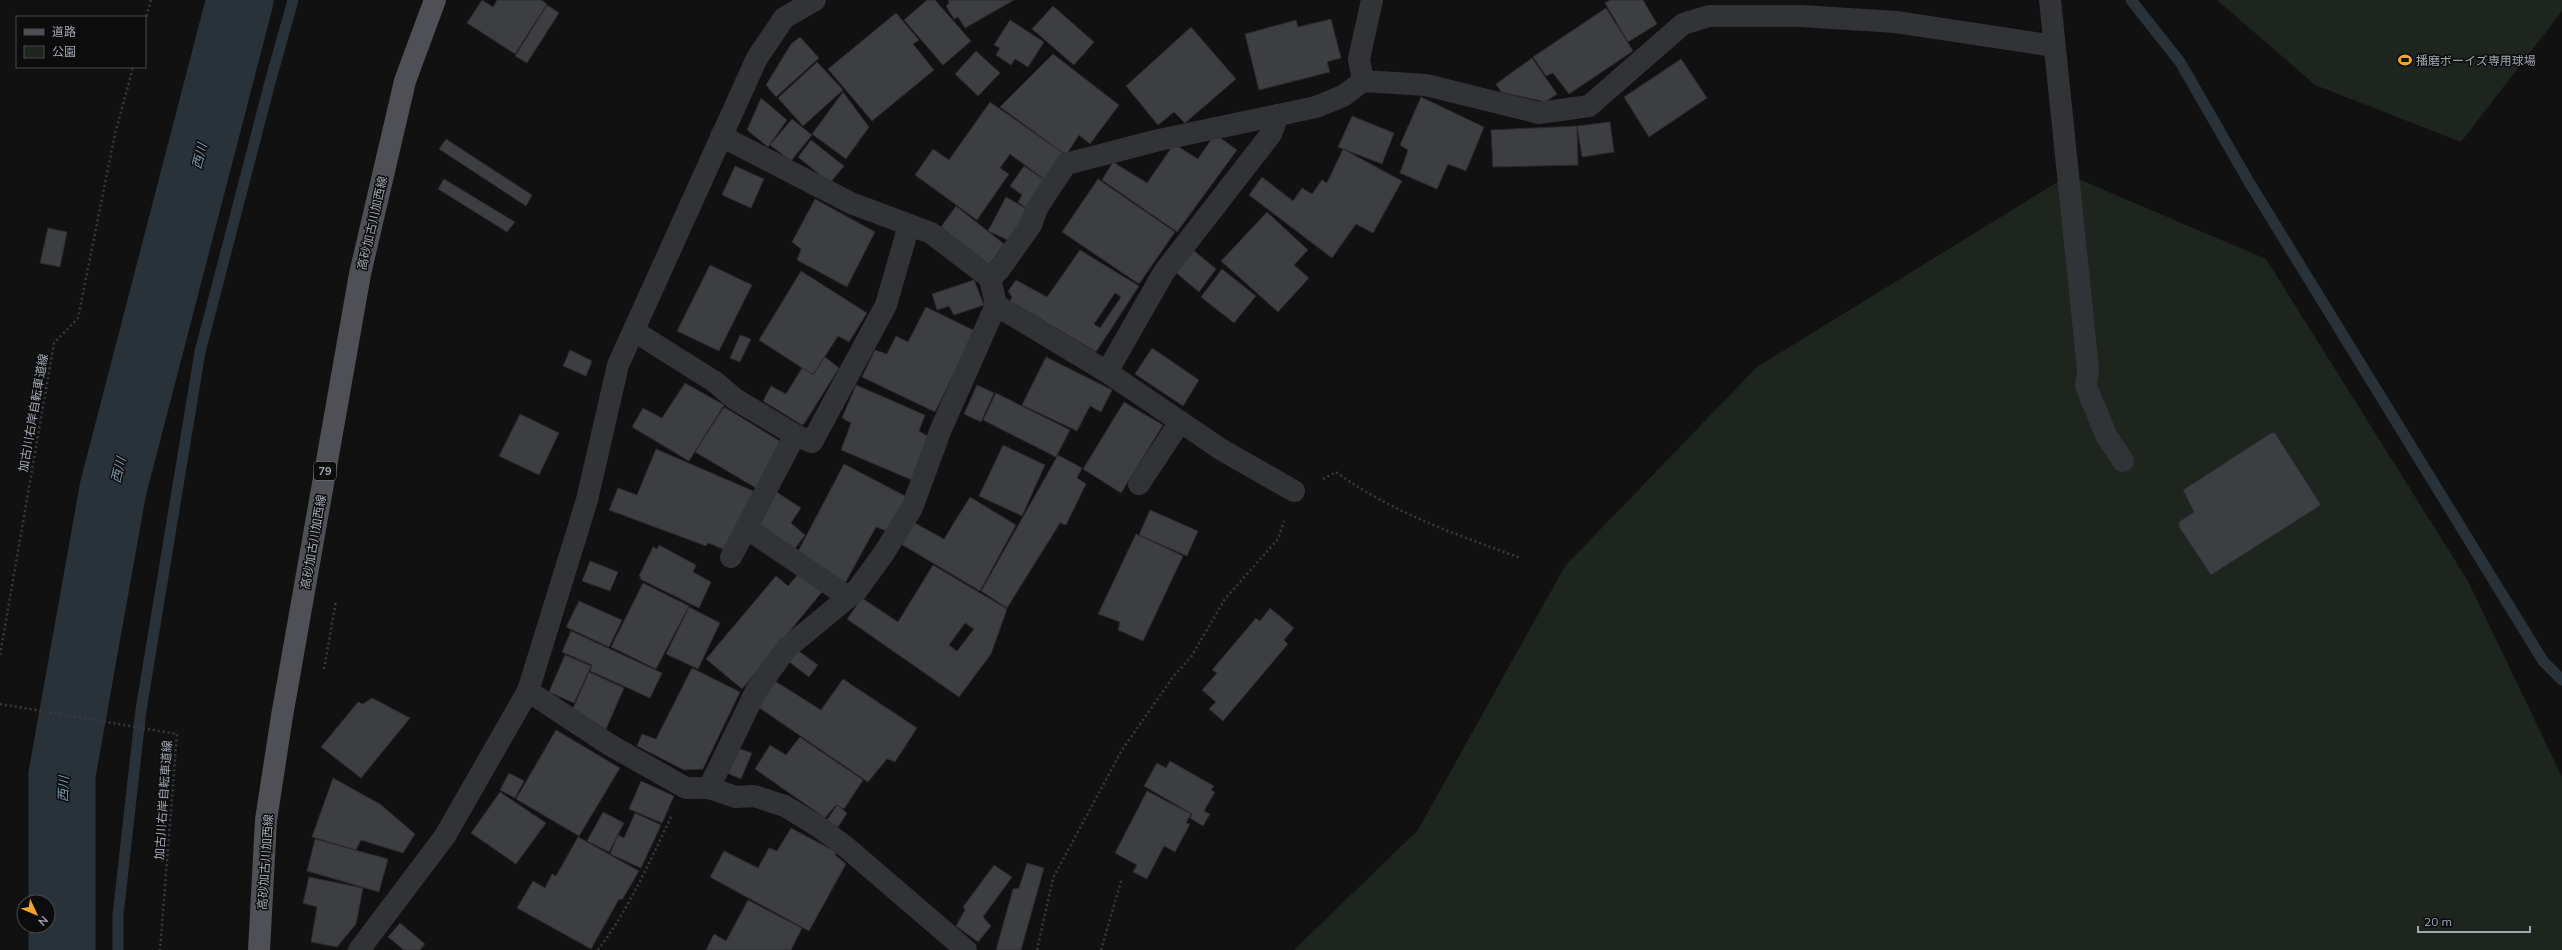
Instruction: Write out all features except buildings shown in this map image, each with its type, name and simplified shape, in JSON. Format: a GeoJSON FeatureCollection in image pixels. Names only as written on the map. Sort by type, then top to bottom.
{"type":"FeatureCollection","features":[{"type":"Feature","properties":{"kind":"main road","name":"高砂加古川加西線"},"geometry":{"type":"LineString","coordinates":[[259,950],[266,820],[276,753],[360,274],[405,81],[435,0]]}},
{"type":"Feature","properties":{"kind":"street"},"geometry":{"type":"LineString","coordinates":[[359,950],[445,836],[528,690],[586,500],[618,365],[757,58],[784,18],[815,0]]}},
{"type":"Feature","properties":{"kind":"street"},"geometry":{"type":"LineString","coordinates":[[1364,81],[1358,59],[1372,0]]}},
{"type":"Feature","properties":{"kind":"street"},"geometry":{"type":"LineString","coordinates":[[2050,0],[2088,369],[2086,386],[2106,435],[2123,461]]}},
{"type":"Feature","properties":{"kind":"street"},"geometry":{"type":"LineString","coordinates":[[990,278],[999,270],[1031,225],[1037,208],[1066,164],[1167,139],[1316,106],[1343,96],[1364,81],[1426,85],[1539,113],[1588,106],[1683,24],[1709,16],[1801,16],[1896,22],[2054,46]]}},
{"type":"Feature","properties":{"kind":"street"},"geometry":{"type":"LineString","coordinates":[[1107,372],[1164,272],[1271,134],[1278,115]]}},
{"type":"Feature","properties":{"kind":"street"},"geometry":{"type":"LineString","coordinates":[[709,788],[762,683],[788,648],[857,590],[884,552],[912,508],[941,430],[996,305],[990,278],[931,233],[852,203],[721,136]]}},
{"type":"Feature","properties":{"kind":"street"},"geometry":{"type":"LineString","coordinates":[[634,331],[715,382],[735,399],[795,435],[812,442],[886,305],[909,225]]}},
{"type":"Feature","properties":{"kind":"street"},"geometry":{"type":"LineString","coordinates":[[996,305],[1107,372],[1222,450],[1294,491]]}},
{"type":"Feature","properties":{"kind":"street"},"geometry":{"type":"LineString","coordinates":[[1139,484],[1180,422]]}},
{"type":"Feature","properties":{"kind":"street"},"geometry":{"type":"LineString","coordinates":[[731,557],[795,435]]}},
{"type":"Feature","properties":{"kind":"street"},"geometry":{"type":"LineString","coordinates":[[746,528],[848,598]]}},
{"type":"Feature","properties":{"kind":"street"},"geometry":{"type":"LineString","coordinates":[[528,690],[610,745],[686,788],[709,788],[736,797],[754,796],[785,806],[819,827],[846,847],[966,950]]}},
{"type":"Feature","properties":{"kind":"path"},"geometry":{"type":"LineString","coordinates":[[146,17],[150,0]]}},
{"type":"Feature","properties":{"kind":"path","name":"加古川右岸自転車道線"},"geometry":{"type":"LineString","coordinates":[[0,655],[54,343],[78,318],[115,134],[133,68]]}},
{"type":"Feature","properties":{"kind":"path"},"geometry":{"type":"LineString","coordinates":[[1038,950],[1053,878],[1122,750],[1173,677],[1191,658],[1225,599],[1278,539],[1294,491],[1304,490],[1336,472],[1366,494],[1426,523],[1520,558]]}},
{"type":"Feature","properties":{"kind":"path","name":"加古川右岸自転車道線"},"geometry":{"type":"LineString","coordinates":[[0,704],[177,734],[160,950]]}},
{"type":"Feature","properties":{"kind":"path"},"geometry":{"type":"LineString","coordinates":[[598,950],[614,929],[632,898],[686,788]]}},
{"type":"Feature","properties":{"kind":"path"},"geometry":{"type":"LineString","coordinates":[[1101,950],[1122,878]]}},
{"type":"Feature","properties":{"kind":"green space","name":"播磨ボーイズ専用球場"},"geometry":{"type":"Polygon","coordinates":[[[2217,0],[2562,0],[2562,11],[2461,142],[2315,85],[2217,0]]]}},
{"type":"Feature","properties":{"kind":"green space"},"geometry":{"type":"Polygon","coordinates":[[[2069,175],[2266,259],[2468,581],[2562,777],[2562,950],[1294,950],[1418,830],[1565,566],[1757,367],[2069,175]]]}},
{"type":"Feature","properties":{"kind":"waterway","name":"西川"},"geometry":{"type":"LineString","coordinates":[[62,950],[62,775],[113,489],[240,0]]}},
{"type":"Feature","properties":{"kind":"waterway"},"geometry":{"type":"LineString","coordinates":[[118,950],[118,915],[141,710],[200,352],[269,86],[293,0]]}},
{"type":"Feature","properties":{"kind":"waterway"},"geometry":{"type":"LineString","coordinates":[[2131,0],[2180,62],[2249,182],[2543,661],[2562,680]]}},
{"type":"Feature","properties":{"kind":"place","name":"播磨ボーイズ専用球場"},"geometry":{"type":"Point","coordinates":[2405,60]}}]}
